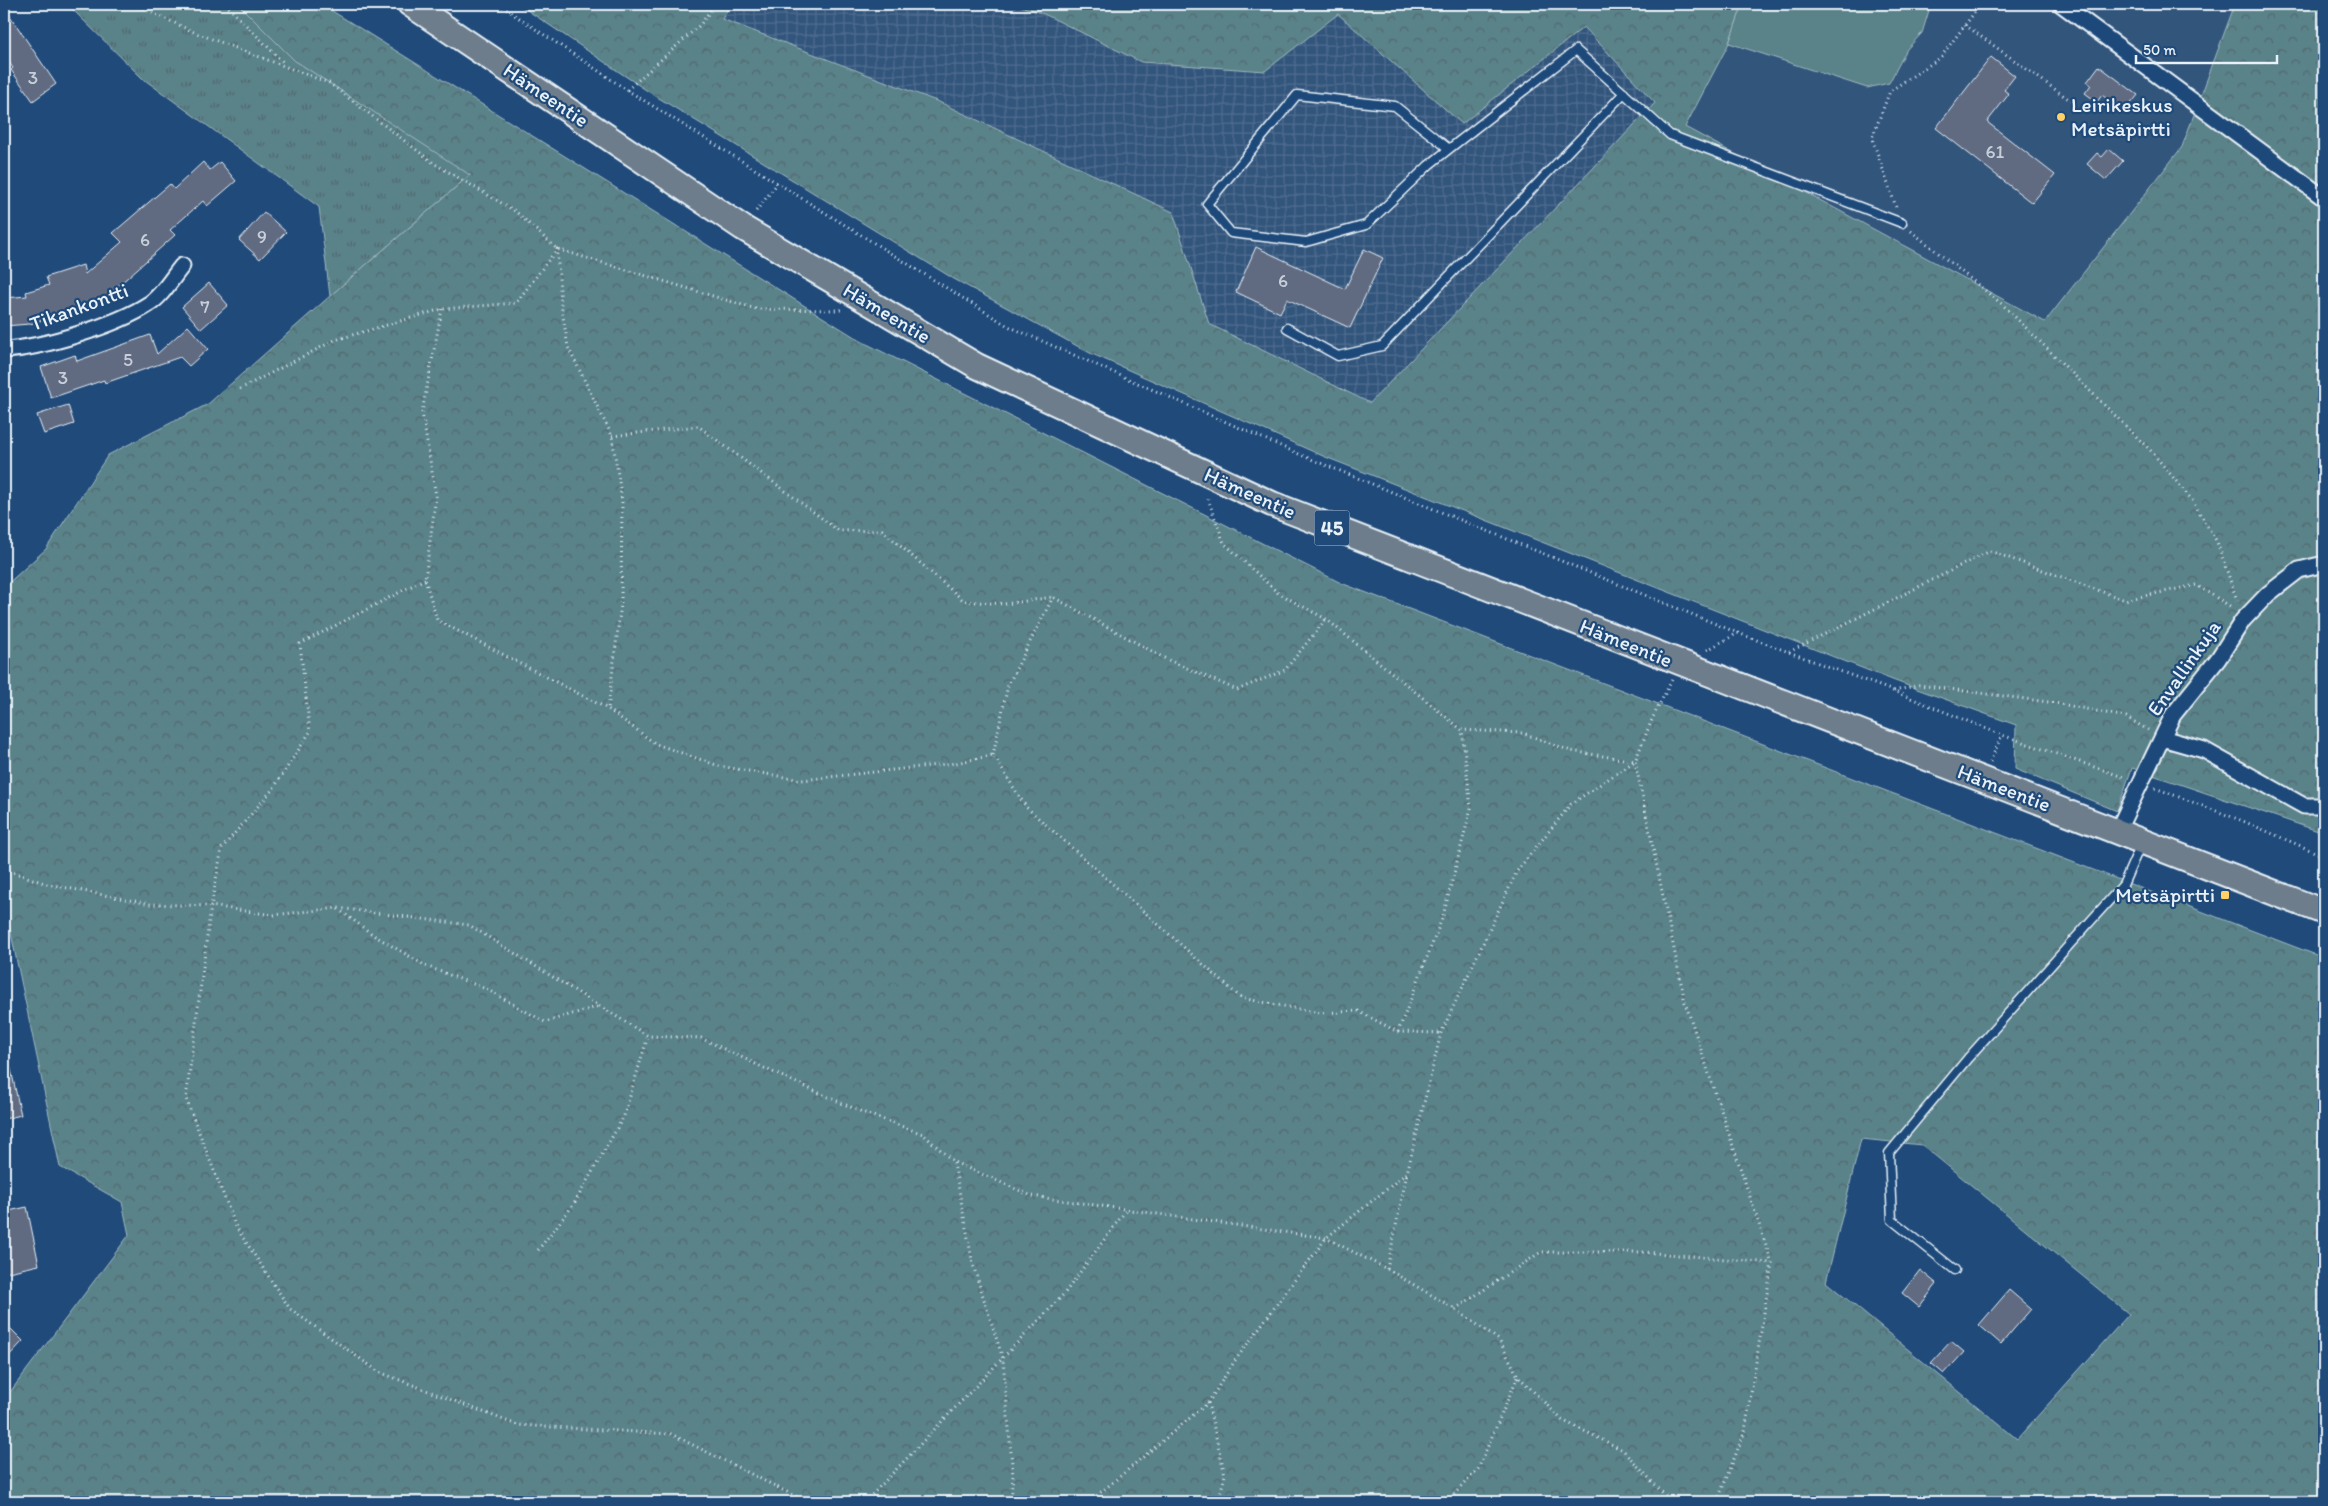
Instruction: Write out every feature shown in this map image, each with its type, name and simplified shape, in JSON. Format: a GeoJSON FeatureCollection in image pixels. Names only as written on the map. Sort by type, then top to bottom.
{"type":"FeatureCollection","features":[{"type":"Feature","properties":{"kind":"main road","name":"Hämeentie"},"geometry":{"type":"LineString","coordinates":[[410,4],[743,228],[977,366],[1272,504],[1680,664],[2324,912]]}},
{"type":"Feature","properties":{"kind":"street"},"geometry":{"type":"LineString","coordinates":[[2061,4],[2324,198]]}},
{"type":"Feature","properties":{"kind":"street","name":"Tikankontti"},"geometry":{"type":"LineString","coordinates":[[4,350],[25,349],[115,322],[151,303],[182,266]]}},
{"type":"Feature","properties":{"kind":"street","name":"Envallinkuja"},"geometry":{"type":"LineString","coordinates":[[2117,832],[2173,715],[2256,607],[2268,594],[2299,570],[2324,564]]}},
{"type":"Feature","properties":{"kind":"street"},"geometry":{"type":"LineString","coordinates":[[2162,738],[2204,750],[2304,806],[2324,806]]}},
{"type":"Feature","properties":{"kind":"lane"},"geometry":{"type":"LineString","coordinates":[[1449,149],[1395,106],[1297,95],[1207,204],[1231,233],[1306,242],[1366,225],[1429,164],[1449,149],[1576,50],[1670,135],[1902,223]]}},
{"type":"Feature","properties":{"kind":"lane"},"geometry":{"type":"LineString","coordinates":[[1287,328],[1338,356],[1382,346],[1624,93]]}},
{"type":"Feature","properties":{"kind":"lane"},"geometry":{"type":"LineString","coordinates":[[1955,1270],[1892,1220],[1889,1153],[1968,1058],[2123,885],[2142,841]]}},
{"type":"Feature","properties":{"kind":"path"},"geometry":{"type":"LineString","coordinates":[[134,4],[196,33],[329,83],[435,164],[515,211],[556,249],[756,309],[842,310]]}},
{"type":"Feature","properties":{"kind":"path"},"geometry":{"type":"LineString","coordinates":[[225,4],[288,66]]}},
{"type":"Feature","properties":{"kind":"path"},"geometry":{"type":"LineString","coordinates":[[498,4],[627,90],[1008,326],[1301,455],[1738,633],[1893,691],[2002,735],[2140,782],[2244,821],[2324,856]]}},
{"type":"Feature","properties":{"kind":"path"},"geometry":{"type":"LineString","coordinates":[[627,90],[700,25],[715,4]]}},
{"type":"Feature","properties":{"kind":"path"},"geometry":{"type":"LineString","coordinates":[[1788,652],[1990,550],[2125,600],[2196,585],[2241,613],[2216,542],[2192,500],[2151,451],[2002,305],[1902,223],[1872,138],[1890,91],[1940,58],[1981,4]]}},
{"type":"Feature","properties":{"kind":"path"},"geometry":{"type":"LineString","coordinates":[[1965,25],[2074,103]]}},
{"type":"Feature","properties":{"kind":"path"},"geometry":{"type":"LineString","coordinates":[[743,228],[776,184]]}},
{"type":"Feature","properties":{"kind":"path"},"geometry":{"type":"LineString","coordinates":[[240,389],[335,340],[442,309],[516,303],[556,249]]}},
{"type":"Feature","properties":{"kind":"path"},"geometry":{"type":"LineString","coordinates":[[556,249],[560,304],[568,348],[612,436],[622,500],[621,604],[608,709]]}},
{"type":"Feature","properties":{"kind":"path"},"geometry":{"type":"LineString","coordinates":[[442,309],[422,412],[436,496],[425,579],[437,620],[608,709],[656,744],[719,766],[802,780],[956,763],[993,755]]}},
{"type":"Feature","properties":{"kind":"path"},"geometry":{"type":"LineString","coordinates":[[612,436],[698,426],[839,531],[882,530],[964,601],[1005,604],[1053,597],[1166,659],[1237,690],[1285,670],[1326,619]]}},
{"type":"Feature","properties":{"kind":"path"},"geometry":{"type":"LineString","coordinates":[[1208,499],[1224,544],[1278,593],[1326,619],[1462,730],[1523,733],[1571,751],[1635,761]]}},
{"type":"Feature","properties":{"kind":"path"},"geometry":{"type":"LineString","coordinates":[[425,579],[300,644],[310,732],[272,789],[222,848],[212,906],[186,1099],[236,1227],[290,1309],[378,1372],[516,1425],[671,1434],[807,1502]]}},
{"type":"Feature","properties":{"kind":"path"},"geometry":{"type":"LineString","coordinates":[[1053,597],[1008,685],[993,755],[1026,807],[1241,998],[1320,1013],[1358,1011],[1398,1032],[1441,1033]]}},
{"type":"Feature","properties":{"kind":"path"},"geometry":{"type":"LineString","coordinates":[[1388,1268],[1407,1173],[1441,1033],[1517,871],[1571,804],[1635,761],[1653,717],[1680,664],[1738,633]]}},
{"type":"Feature","properties":{"kind":"path"},"geometry":{"type":"LineString","coordinates":[[1893,691],[1919,685],[2056,703],[2126,717],[2162,738]]}},
{"type":"Feature","properties":{"kind":"path"},"geometry":{"type":"LineString","coordinates":[[1398,1032],[1443,916],[1471,808],[1462,730]]}},
{"type":"Feature","properties":{"kind":"path"},"geometry":{"type":"LineString","coordinates":[[1989,765],[2002,735]]}},
{"type":"Feature","properties":{"kind":"path"},"geometry":{"type":"LineString","coordinates":[[1635,761],[1685,1002],[1772,1264],[1745,1431],[1717,1502]]}},
{"type":"Feature","properties":{"kind":"path"},"geometry":{"type":"LineString","coordinates":[[4,870],[47,884],[150,904],[212,906],[273,915],[338,908],[470,924],[648,1036],[701,1038],[808,1088],[923,1134],[954,1162],[1032,1196],[1127,1208],[1326,1238],[1388,1268],[1455,1309],[1498,1340],[1518,1376],[1562,1420],[1623,1450],[1671,1502]]}},
{"type":"Feature","properties":{"kind":"path"},"geometry":{"type":"LineString","coordinates":[[338,908],[375,936],[426,966],[486,989],[545,1022],[601,1006]]}},
{"type":"Feature","properties":{"kind":"path"},"geometry":{"type":"LineString","coordinates":[[538,1250],[574,1204],[624,1116],[648,1036]]}},
{"type":"Feature","properties":{"kind":"path"},"geometry":{"type":"LineString","coordinates":[[954,1162],[973,1265],[1003,1359],[1013,1476],[1011,1502]]}},
{"type":"Feature","properties":{"kind":"path"},"geometry":{"type":"LineString","coordinates":[[1089,1502],[1208,1403],[1234,1362],[1326,1238],[1407,1173]]}},
{"type":"Feature","properties":{"kind":"path"},"geometry":{"type":"LineString","coordinates":[[865,1502],[1064,1294],[1127,1208]]}},
{"type":"Feature","properties":{"kind":"path"},"geometry":{"type":"LineString","coordinates":[[1455,1309],[1541,1252],[1644,1252],[1772,1264]]}},
{"type":"Feature","properties":{"kind":"path"},"geometry":{"type":"LineString","coordinates":[[1447,1502],[1478,1469],[1518,1376]]}},
{"type":"Feature","properties":{"kind":"path"},"geometry":{"type":"LineString","coordinates":[[1208,1403],[1225,1475],[1218,1502]]}},
{"type":"Feature","properties":{"kind":"shaded area"},"geometry":{"type":"Polygon","coordinates":[[[731,4],[1015,4],[1044,14],[1264,71],[1338,14],[1462,124],[1584,27],[1655,103],[1371,403],[1209,324],[1173,212],[939,102],[722,19],[731,4]]]}},
{"type":"Feature","properties":{"kind":"shaded area"},"geometry":{"type":"Polygon","coordinates":[[[1743,4],[2235,4],[2182,147],[2045,322],[1684,126],[1729,43],[1743,4]]]}},
{"type":"Feature","properties":{"kind":"green space"},"geometry":{"type":"Polygon","coordinates":[[[67,4],[238,4],[294,60],[471,174],[330,296],[319,207],[142,78],[67,4]]]}},
{"type":"Feature","properties":{"kind":"green space"},"geometry":{"type":"Polygon","coordinates":[[[238,4],[321,4],[861,341],[1341,583],[2324,958],[2324,1502],[4,1502],[4,1400],[129,1235],[122,1202],[60,1167],[4,900],[4,587],[46,549],[108,455],[208,404],[470,175],[294,60],[238,4]],[[1861,1139],[1826,1282],[2017,1439],[2129,1314],[1922,1145],[1861,1139]]]}},
{"type":"Feature","properties":{"kind":"green space"},"geometry":{"type":"Polygon","coordinates":[[[518,4],[731,4],[722,19],[939,102],[1173,212],[1209,324],[1370,403],[1655,103],[1584,27],[1462,124],[1338,14],[1265,71],[1141,62],[1044,14],[1015,4],[1743,4],[1729,43],[1685,127],[2045,322],[2182,147],[2235,4],[2324,4],[2324,833],[2132,768],[2117,811],[2015,769],[2016,725],[1895,681],[1323,456],[1090,353],[954,279],[649,92],[518,4]]]}},
{"type":"Feature","properties":{"kind":"green space"},"geometry":{"type":"Polygon","coordinates":[[[1743,4],[1931,4],[1922,33],[1907,49],[1889,83],[1867,88],[1729,43],[1743,4]]]}},
{"type":"Feature","properties":{"kind":"building"},"geometry":{"type":"Polygon","coordinates":[[[4,7],[56,84],[33,101],[11,70],[13,68],[4,55],[4,7]]]}},
{"type":"Feature","properties":{"kind":"building"},"geometry":{"type":"Polygon","coordinates":[[[1991,57],[2015,76],[2004,90],[2009,94],[1987,122],[2055,175],[2032,203],[1936,128],[1991,57]]]}},
{"type":"Feature","properties":{"kind":"building"},"geometry":{"type":"Polygon","coordinates":[[[2099,66],[2138,95],[2124,112],[2102,95],[2097,102],[2085,93],[2091,85],[2087,82],[2099,66]]]}},
{"type":"Feature","properties":{"kind":"building"},"geometry":{"type":"Polygon","coordinates":[[[2109,149],[2123,161],[2106,180],[2087,164],[2097,153],[2102,157],[2109,149]]]}},
{"type":"Feature","properties":{"kind":"building"},"geometry":{"type":"Polygon","coordinates":[[[203,162],[210,170],[220,162],[236,181],[207,206],[203,201],[170,230],[175,235],[109,294],[110,299],[30,324],[4,326],[4,298],[27,296],[26,292],[49,285],[46,277],[83,265],[85,274],[122,242],[113,233],[170,184],[174,189],[203,162]]]}},
{"type":"Feature","properties":{"kind":"building"},"geometry":{"type":"Polygon","coordinates":[[[264,212],[286,232],[260,259],[239,240],[264,212]]]}},
{"type":"Feature","properties":{"kind":"building"},"geometry":{"type":"Polygon","coordinates":[[[1256,247],[1345,289],[1364,249],[1383,258],[1350,328],[1287,299],[1280,313],[1236,292],[1256,247]]]}},
{"type":"Feature","properties":{"kind":"building"},"geometry":{"type":"Polygon","coordinates":[[[209,283],[228,305],[201,329],[182,307],[209,283]]]}},
{"type":"Feature","properties":{"kind":"building"},"geometry":{"type":"Polygon","coordinates":[[[188,326],[208,349],[189,366],[180,357],[105,383],[104,380],[51,398],[41,367],[75,355],[77,361],[150,335],[157,354],[188,326]]]}},
{"type":"Feature","properties":{"kind":"building"},"geometry":{"type":"Polygon","coordinates":[[[68,405],[74,424],[44,434],[37,415],[68,405]]]}},
{"type":"Feature","properties":{"kind":"building"},"geometry":{"type":"Polygon","coordinates":[[[4,1065],[10,1065],[21,1115],[4,1119],[4,1065]]]}},
{"type":"Feature","properties":{"kind":"building"},"geometry":{"type":"Polygon","coordinates":[[[27,1207],[39,1265],[4,1273],[4,1212],[27,1207]]]}},
{"type":"Feature","properties":{"kind":"building"},"geometry":{"type":"Polygon","coordinates":[[[1920,1270],[1937,1284],[1919,1307],[1902,1293],[1920,1270]]]}},
{"type":"Feature","properties":{"kind":"building"},"geometry":{"type":"Polygon","coordinates":[[[2009,1290],[2031,1309],[2001,1344],[1979,1325],[2009,1290]]]}},
{"type":"Feature","properties":{"kind":"building"},"geometry":{"type":"Polygon","coordinates":[[[4,1322],[23,1341],[4,1361],[4,1322]]]}},
{"type":"Feature","properties":{"kind":"building"},"geometry":{"type":"Polygon","coordinates":[[[1951,1341],[1964,1352],[1944,1374],[1931,1363],[1951,1341]]]}},
{"type":"Feature","properties":{"kind":"place","name":"Leirikeskus Metsäpirtti"},"geometry":{"type":"Point","coordinates":[2061,117]}},
{"type":"Feature","properties":{"kind":"place","name":"Metsäpirtti"},"geometry":{"type":"Point","coordinates":[2225,895]}}]}
